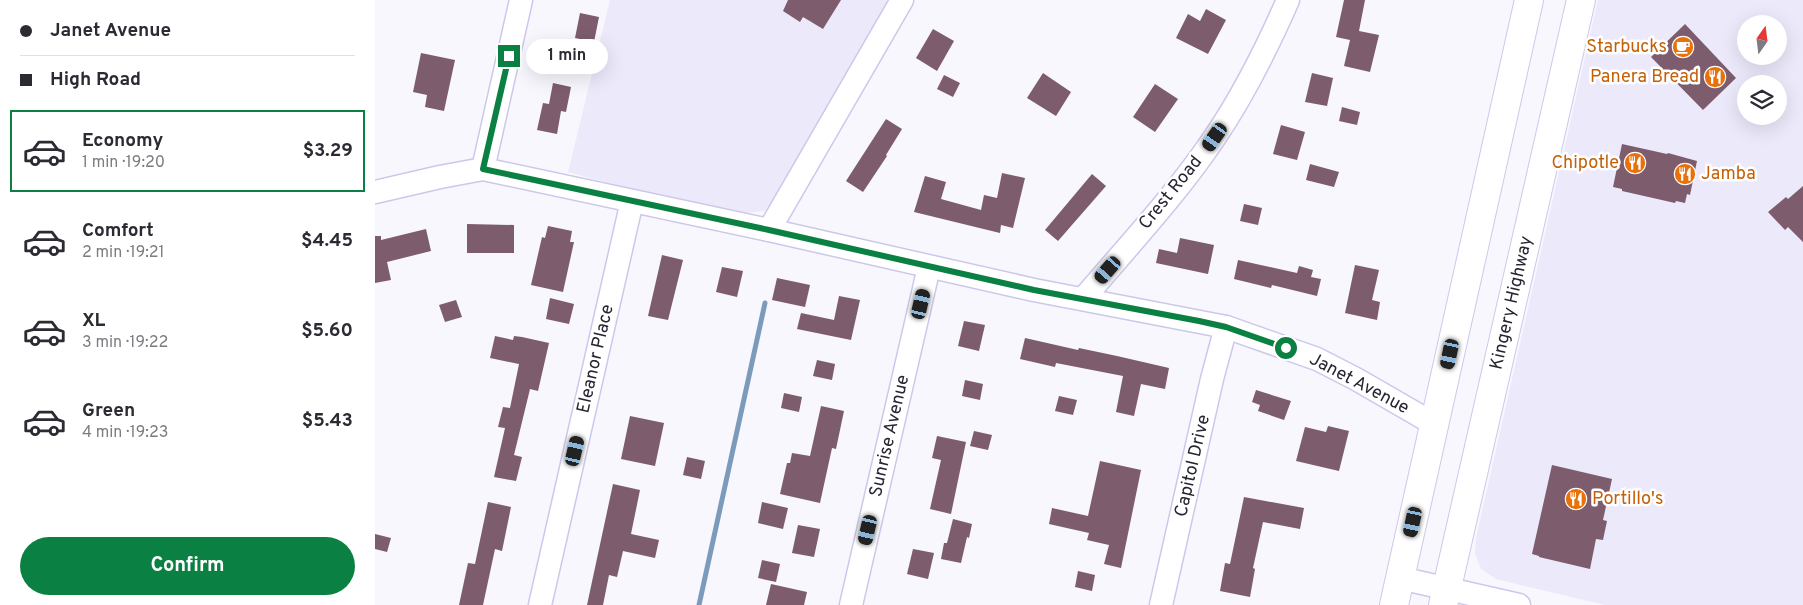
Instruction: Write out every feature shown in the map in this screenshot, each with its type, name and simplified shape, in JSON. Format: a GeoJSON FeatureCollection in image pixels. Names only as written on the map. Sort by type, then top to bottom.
{"type":"FeatureCollection","features":[{"type":"Feature","properties":{"kind":"highway"},"geometry":{"type":"LineString","coordinates":[[1394,605],[1529,0]]}},
{"type":"Feature","properties":{"kind":"highway","name":"Kingery Highway"},"geometry":{"type":"LineString","coordinates":[[1445,597],[1581,0]]}},
{"type":"Feature","properties":{"kind":"street"},"geometry":{"type":"LineString","coordinates":[[483,169],[521,0]]}},
{"type":"Feature","properties":{"kind":"street"},"geometry":{"type":"LineString","coordinates":[[769,230],[902,0]]}},
{"type":"Feature","properties":{"kind":"street","name":"Crest Road"},"geometry":{"type":"LineString","coordinates":[[1083,299],[1171,196],[1215,137],[1256,69],[1288,0]]}},
{"type":"Feature","properties":{"kind":"street","name":"Janet Avenue"},"geometry":{"type":"LineString","coordinates":[[375,192],[483,169],[769,230],[1034,290],[1226,327],[1317,359],[1434,424]]}},
{"type":"Feature","properties":{"kind":"street","name":"Eleanor Place"},"geometry":{"type":"LineString","coordinates":[[540,605],[632,201]]}},
{"type":"Feature","properties":{"kind":"street","name":"Sunrise Avenue"},"geometry":{"type":"LineString","coordinates":[[851,605],[929,267]]}},
{"type":"Feature","properties":{"kind":"street","name":"Capitol Drive"},"geometry":{"type":"LineString","coordinates":[[1161,605],[1212,379],[1226,327]]}},
{"type":"Feature","properties":{"kind":"street"},"geometry":{"type":"LineString","coordinates":[[1400,578],[1445,597],[1519,605]]}},
{"type":"Feature","properties":{"kind":"shaded area"},"geometry":{"type":"Polygon","coordinates":[[[610,0],[892,0],[832,98],[772,206],[764,211],[744,213],[630,189],[568,172],[610,0]]]}},
{"type":"Feature","properties":{"kind":"shaded area"},"geometry":{"type":"Polygon","coordinates":[[[1598,0],[1803,0],[1803,605],[1605,605],[1496,579],[1481,569],[1475,553],[1476,538],[1598,0]]]}},
{"type":"Feature","properties":{"kind":"building"},"geometry":{"type":"Polygon","coordinates":[[[788,0],[841,0],[823,29],[803,17],[800,22],[783,11],[788,0]]]}},
{"type":"Feature","properties":{"kind":"building"},"geometry":{"type":"Polygon","coordinates":[[[1344,0],[1365,0],[1359,31],[1379,35],[1370,72],[1344,66],[1350,40],[1336,37],[1344,0]]]}},
{"type":"Feature","properties":{"kind":"building"},"geometry":{"type":"Polygon","coordinates":[[[1206,9],[1226,20],[1208,54],[1176,38],[1188,14],[1200,21],[1206,9]]]}},
{"type":"Feature","properties":{"kind":"building"},"geometry":{"type":"Polygon","coordinates":[[[580,13],[599,17],[594,42],[575,38],[580,13]]]}},
{"type":"Feature","properties":{"kind":"building"},"geometry":{"type":"Polygon","coordinates":[[[1685,24],[1736,78],[1703,110],[1651,57],[1685,24]]]}},
{"type":"Feature","properties":{"kind":"building"},"geometry":{"type":"Polygon","coordinates":[[[933,29],[954,41],[937,71],[916,58],[933,29]]]}},
{"type":"Feature","properties":{"kind":"building"},"geometry":{"type":"Polygon","coordinates":[[[421,53],[455,60],[444,111],[425,107],[427,95],[413,92],[421,53]]]}},
{"type":"Feature","properties":{"kind":"building"},"geometry":{"type":"Polygon","coordinates":[[[1043,73],[1071,92],[1056,116],[1027,98],[1043,73]]]}},
{"type":"Feature","properties":{"kind":"building"},"geometry":{"type":"Polygon","coordinates":[[[1312,73],[1333,78],[1327,106],[1305,102],[1312,73]]]}},
{"type":"Feature","properties":{"kind":"building"},"geometry":{"type":"Polygon","coordinates":[[[944,75],[960,83],[953,97],[937,89],[944,75]]]}},
{"type":"Feature","properties":{"kind":"building"},"geometry":{"type":"Polygon","coordinates":[[[553,83],[571,87],[566,112],[561,111],[557,134],[537,130],[543,103],[549,104],[553,83]]]}},
{"type":"Feature","properties":{"kind":"building"},"geometry":{"type":"Polygon","coordinates":[[[1155,84],[1178,99],[1155,132],[1133,117],[1155,84]]]}},
{"type":"Feature","properties":{"kind":"building"},"geometry":{"type":"Polygon","coordinates":[[[1342,107],[1360,112],[1357,125],[1339,121],[1342,107]]]}},
{"type":"Feature","properties":{"kind":"building"},"geometry":{"type":"Polygon","coordinates":[[[886,119],[902,129],[863,192],[846,181],[886,119]]]}},
{"type":"Feature","properties":{"kind":"building"},"geometry":{"type":"Polygon","coordinates":[[[1281,125],[1305,132],[1297,160],[1273,154],[1281,125]]]}},
{"type":"Feature","properties":{"kind":"building"},"geometry":{"type":"Polygon","coordinates":[[[1622,144],[1697,161],[1690,195],[1687,194],[1685,203],[1676,201],[1675,203],[1622,191],[1622,189],[1613,187],[1622,144]]]}},
{"type":"Feature","properties":{"kind":"building"},"geometry":{"type":"Polygon","coordinates":[[[1310,164],[1339,172],[1334,187],[1306,180],[1310,164]]]}},
{"type":"Feature","properties":{"kind":"building"},"geometry":{"type":"Polygon","coordinates":[[[1002,173],[1025,178],[1013,228],[1001,225],[1000,233],[914,212],[925,176],[946,182],[941,199],[981,210],[984,195],[997,198],[1002,173]]]}},
{"type":"Feature","properties":{"kind":"building"},"geometry":{"type":"Polygon","coordinates":[[[1092,174],[1106,186],[1058,241],[1045,230],[1092,174]]]}},
{"type":"Feature","properties":{"kind":"building"},"geometry":{"type":"Polygon","coordinates":[[[1803,186],[1803,242],[1788,227],[1785,230],[1768,212],[1803,186]]]}},
{"type":"Feature","properties":{"kind":"building"},"geometry":{"type":"Polygon","coordinates":[[[1244,204],[1262,208],[1258,225],[1240,221],[1244,204]]]}},
{"type":"Feature","properties":{"kind":"building"},"geometry":{"type":"Polygon","coordinates":[[[467,224],[514,225],[514,253],[467,253],[467,224]]]}},
{"type":"Feature","properties":{"kind":"building"},"geometry":{"type":"Polygon","coordinates":[[[548,226],[572,231],[570,242],[574,242],[563,292],[531,285],[542,237],[545,238],[548,226]]]}},
{"type":"Feature","properties":{"kind":"building"},"geometry":{"type":"Polygon","coordinates":[[[426,229],[431,251],[387,262],[391,280],[375,283],[375,236],[381,236],[381,240],[426,229]]]}},
{"type":"Feature","properties":{"kind":"building"},"geometry":{"type":"Polygon","coordinates":[[[1180,238],[1214,245],[1208,274],[1156,263],[1159,249],[1177,253],[1180,238]]]}},
{"type":"Feature","properties":{"kind":"building"},"geometry":{"type":"Polygon","coordinates":[[[662,255],[683,260],[668,320],[648,316],[662,255]]]}},
{"type":"Feature","properties":{"kind":"building"},"geometry":{"type":"Polygon","coordinates":[[[1238,260],[1297,273],[1299,266],[1313,270],[1311,277],[1321,279],[1317,296],[1272,285],[1271,288],[1234,279],[1238,260]]]}},
{"type":"Feature","properties":{"kind":"building"},"geometry":{"type":"Polygon","coordinates":[[[1355,265],[1379,270],[1372,300],[1380,302],[1377,320],[1345,313],[1355,265]]]}},
{"type":"Feature","properties":{"kind":"building"},"geometry":{"type":"Polygon","coordinates":[[[722,267],[743,271],[737,297],[716,292],[722,267]]]}},
{"type":"Feature","properties":{"kind":"building"},"geometry":{"type":"Polygon","coordinates":[[[777,278],[810,285],[805,307],[772,300],[777,278]]]}},
{"type":"Feature","properties":{"kind":"building"},"geometry":{"type":"Polygon","coordinates":[[[839,296],[860,300],[851,340],[797,329],[801,313],[834,320],[839,296]]]}},
{"type":"Feature","properties":{"kind":"building"},"geometry":{"type":"Polygon","coordinates":[[[550,298],[574,304],[569,324],[546,319],[550,298]]]}},
{"type":"Feature","properties":{"kind":"building"},"geometry":{"type":"Polygon","coordinates":[[[456,300],[462,317],[445,322],[439,305],[456,300]]]}},
{"type":"Feature","properties":{"kind":"building"},"geometry":{"type":"Polygon","coordinates":[[[964,321],[985,325],[979,351],[958,346],[964,321]]]}},
{"type":"Feature","properties":{"kind":"building"},"geometry":{"type":"Polygon","coordinates":[[[495,336],[513,340],[514,336],[522,337],[549,343],[538,391],[530,389],[514,455],[522,457],[516,481],[494,477],[505,428],[498,427],[503,407],[510,408],[519,364],[490,358],[495,336]]]}},
{"type":"Feature","properties":{"kind":"building"},"geometry":{"type":"Polygon","coordinates":[[[1025,338],[1169,368],[1165,389],[1141,384],[1134,416],[1116,412],[1123,376],[1056,363],[1055,367],[1020,359],[1025,338]]]}},
{"type":"Feature","properties":{"kind":"building"},"geometry":{"type":"Polygon","coordinates":[[[817,360],[835,364],[832,380],[813,376],[817,360]]]}},
{"type":"Feature","properties":{"kind":"building"},"geometry":{"type":"Polygon","coordinates":[[[965,380],[983,384],[980,400],[962,396],[965,380]]]}},
{"type":"Feature","properties":{"kind":"building"},"geometry":{"type":"Polygon","coordinates":[[[1256,390],[1291,401],[1284,420],[1258,411],[1260,405],[1252,402],[1256,390]]]}},
{"type":"Feature","properties":{"kind":"building"},"geometry":{"type":"Polygon","coordinates":[[[784,393],[802,397],[799,412],[781,408],[784,393]]]}},
{"type":"Feature","properties":{"kind":"building"},"geometry":{"type":"Polygon","coordinates":[[[1059,396],[1077,400],[1073,415],[1055,411],[1059,396]]]}},
{"type":"Feature","properties":{"kind":"building"},"geometry":{"type":"Polygon","coordinates":[[[821,406],[844,411],[836,449],[832,448],[820,503],[780,494],[787,463],[790,463],[792,453],[810,456],[821,406]]]}},
{"type":"Feature","properties":{"kind":"building"},"geometry":{"type":"Polygon","coordinates":[[[630,416],[664,423],[655,466],[621,459],[630,416]]]}},
{"type":"Feature","properties":{"kind":"building"},"geometry":{"type":"Polygon","coordinates":[[[1328,426],[1349,431],[1339,471],[1296,461],[1305,427],[1326,432],[1328,426]]]}},
{"type":"Feature","properties":{"kind":"building"},"geometry":{"type":"Polygon","coordinates":[[[974,431],[992,435],[988,450],[970,446],[974,431]]]}},
{"type":"Feature","properties":{"kind":"building"},"geometry":{"type":"Polygon","coordinates":[[[937,436],[966,442],[951,514],[930,509],[941,460],[932,458],[937,436]]]}},
{"type":"Feature","properties":{"kind":"building"},"geometry":{"type":"Polygon","coordinates":[[[687,457],[705,461],[701,479],[683,475],[687,457]]]}},
{"type":"Feature","properties":{"kind":"building"},"geometry":{"type":"Polygon","coordinates":[[[1100,461],[1141,470],[1121,568],[1104,564],[1109,545],[1087,540],[1089,533],[1049,524],[1052,508],[1088,516],[1100,461]]]}},
{"type":"Feature","properties":{"kind":"building","name":"Portillo's"},"geometry":{"type":"Polygon","coordinates":[[[1552,465],[1612,479],[1603,520],[1607,521],[1603,540],[1596,539],[1590,569],[1532,554],[1552,465]]]}},
{"type":"Feature","properties":{"kind":"building"},"geometry":{"type":"Polygon","coordinates":[[[613,484],[640,490],[631,534],[659,540],[655,558],[623,551],[617,577],[609,575],[603,605],[587,605],[613,484]]]}},
{"type":"Feature","properties":{"kind":"building"},"geometry":{"type":"Polygon","coordinates":[[[1244,497],[1304,508],[1300,529],[1263,522],[1253,568],[1255,569],[1250,597],[1220,591],[1225,563],[1230,564],[1244,497]]]}},
{"type":"Feature","properties":{"kind":"building"},"geometry":{"type":"Polygon","coordinates":[[[488,502],[511,507],[502,551],[495,549],[483,605],[459,605],[468,563],[475,564],[488,502]]]}},
{"type":"Feature","properties":{"kind":"building"},"geometry":{"type":"Polygon","coordinates":[[[762,502],[788,508],[783,529],[758,523],[762,502]]]}},
{"type":"Feature","properties":{"kind":"building"},"geometry":{"type":"Polygon","coordinates":[[[953,519],[972,524],[961,563],[941,559],[944,543],[947,543],[953,519]]]}},
{"type":"Feature","properties":{"kind":"building"},"geometry":{"type":"Polygon","coordinates":[[[798,525],[820,529],[814,557],[792,553],[798,525]]]}},
{"type":"Feature","properties":{"kind":"building"},"geometry":{"type":"Polygon","coordinates":[[[375,534],[391,538],[387,552],[375,549],[375,534]]]}},
{"type":"Feature","properties":{"kind":"building"},"geometry":{"type":"Polygon","coordinates":[[[913,549],[934,553],[928,579],[907,574],[913,549]]]}},
{"type":"Feature","properties":{"kind":"building"},"geometry":{"type":"Polygon","coordinates":[[[762,560],[780,564],[776,582],[758,578],[762,560]]]}},
{"type":"Feature","properties":{"kind":"building"},"geometry":{"type":"Polygon","coordinates":[[[1078,571],[1095,575],[1092,591],[1075,587],[1078,571]]]}},
{"type":"Feature","properties":{"kind":"building"},"geometry":{"type":"Polygon","coordinates":[[[771,584],[807,592],[804,605],[766,605],[771,584]]]}},
{"type":"Feature","properties":{"kind":"waterway"},"geometry":{"type":"LineString","coordinates":[[699,605],[765,303]]}},
{"type":"Feature","properties":{"kind":"place","name":"Starbucks"},"geometry":{"type":"Point","coordinates":[1683,47]}},
{"type":"Feature","properties":{"kind":"place","name":"Panera Bread"},"geometry":{"type":"Point","coordinates":[1715,77]}},
{"type":"Feature","properties":{"kind":"place","name":"Chipotle"},"geometry":{"type":"Point","coordinates":[1635,163]}},
{"type":"Feature","properties":{"kind":"place","name":"Jamba"},"geometry":{"type":"Point","coordinates":[1685,174]}},
{"type":"Feature","properties":{"kind":"place","name":"Portillo's"},"geometry":{"type":"Point","coordinates":[1576,499]}},
{"type":"Feature","properties":{"kind":"route"},"geometry":{"type":"LineString","coordinates":[[509,56],[483,169],[769,230],[1034,290],[1226,327],[1286,348]]}}]}
